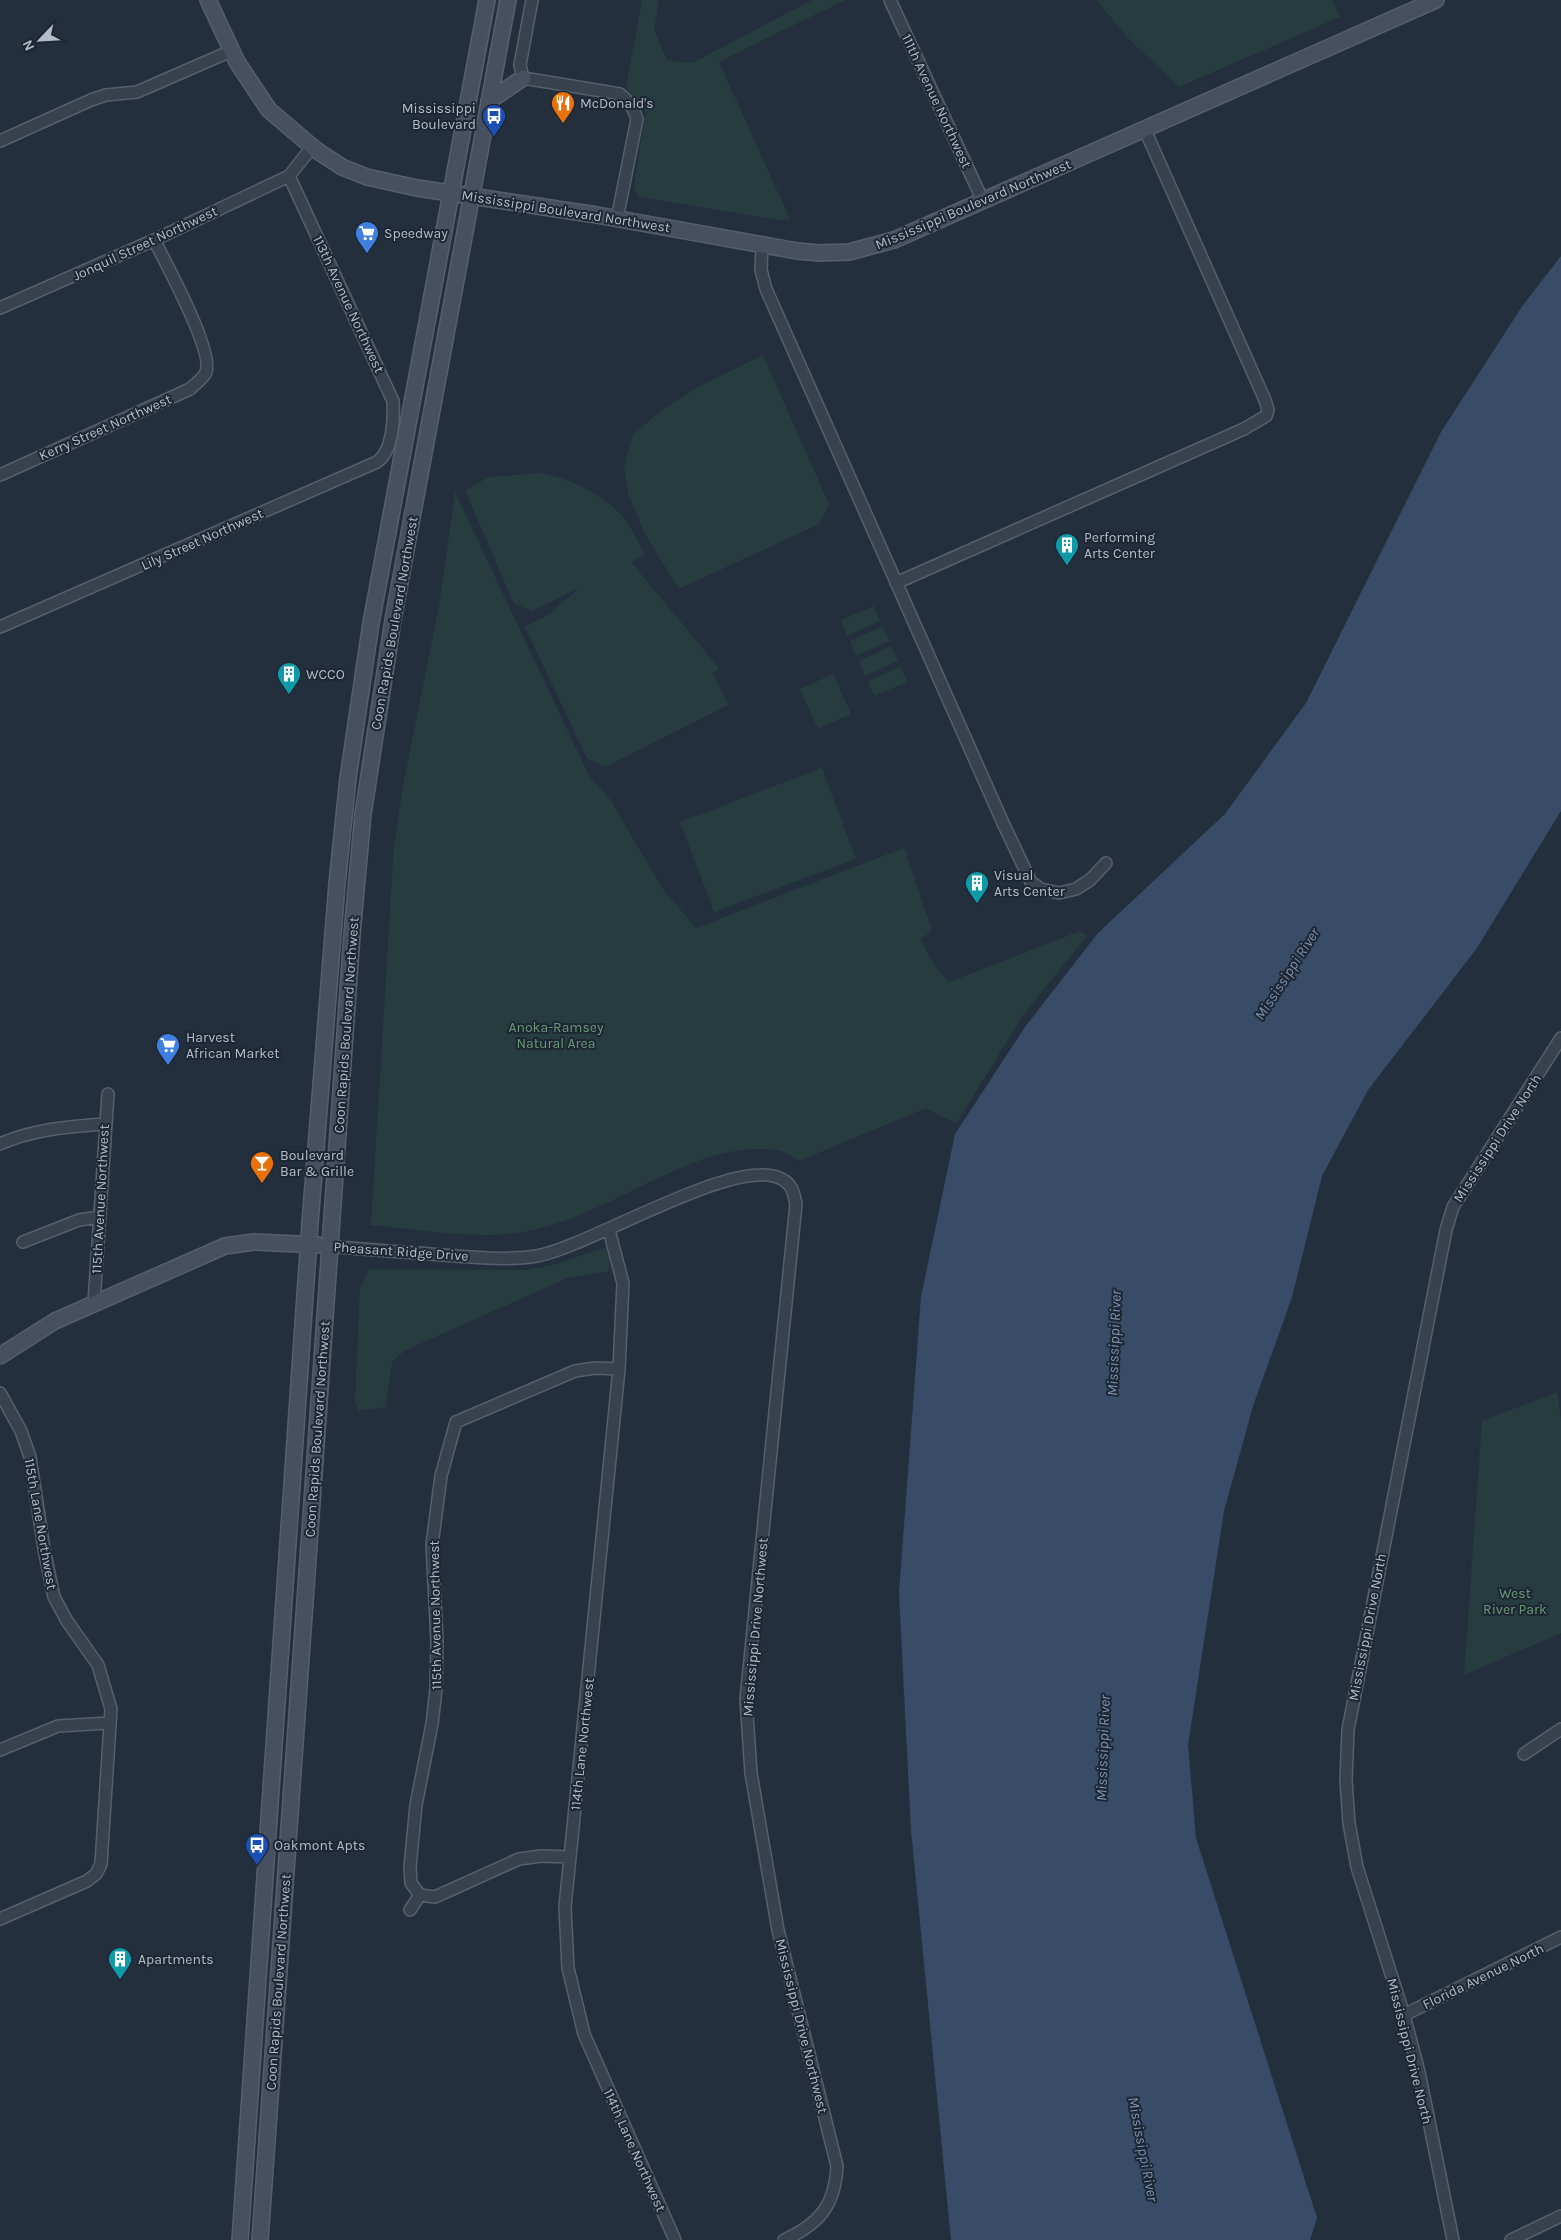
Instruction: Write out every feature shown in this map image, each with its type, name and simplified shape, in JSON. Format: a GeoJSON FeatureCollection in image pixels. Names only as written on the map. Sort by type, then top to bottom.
{"type":"FeatureCollection","features":[{"type":"Feature","properties":{"kind":"main road"},"geometry":{"type":"LineString","coordinates":[[208,0],[232,51]]}},
{"type":"Feature","properties":{"kind":"main road","name":"Coon Rapids Boulevard Northwest"},"geometry":{"type":"LineString","coordinates":[[240,2240],[309,1245],[336,894],[348,778],[371,623],[487,0]]}},
{"type":"Feature","properties":{"kind":"main road","name":"Coon Rapids Boulevard Northwest"},"geometry":{"type":"LineString","coordinates":[[260,2240],[352,934],[368,776],[393,620],[508,0]]}},
{"type":"Feature","properties":{"kind":"main road","name":"Mississippi Boulevard Northwest"},"geometry":{"type":"LineString","coordinates":[[232,51],[262,102],[284,124],[312,147],[342,167],[367,177],[452,193],[617,218],[762,246],[820,253],[859,250],[894,240],[1145,130],[1417,4],[1436,0]]}},
{"type":"Feature","properties":{"kind":"main road"},"geometry":{"type":"LineString","coordinates":[[489,102],[523,78]]}},
{"type":"Feature","properties":{"kind":"main road","name":"Pheasant Ridge Drive"},"geometry":{"type":"LineString","coordinates":[[0,1356],[42,1327],[225,1246],[254,1242],[330,1246]]}},
{"type":"Feature","properties":{"kind":"street"},"geometry":{"type":"LineString","coordinates":[[532,0],[520,65],[523,78],[620,94],[632,105],[637,119],[617,218]]}},
{"type":"Feature","properties":{"kind":"street","name":"111th Avenue Northwest"},"geometry":{"type":"LineString","coordinates":[[890,0],[983,201]]}},
{"type":"Feature","properties":{"kind":"street"},"geometry":{"type":"LineString","coordinates":[[0,141],[91,100],[106,95],[137,92],[232,51]]}},
{"type":"Feature","properties":{"kind":"street"},"geometry":{"type":"LineString","coordinates":[[896,583],[1235,432],[1266,416],[1268,410],[1265,400],[1145,130]]}},
{"type":"Feature","properties":{"kind":"street"},"geometry":{"type":"LineString","coordinates":[[290,176],[312,147]]}},
{"type":"Feature","properties":{"kind":"street","name":"Jonquil Street Northwest"},"geometry":{"type":"LineString","coordinates":[[0,308],[154,240],[290,176]]}},
{"type":"Feature","properties":{"kind":"street","name":"113th Avenue Northwest"},"geometry":{"type":"LineString","coordinates":[[290,176],[393,401],[390,436]]}},
{"type":"Feature","properties":{"kind":"street","name":"Kerry Street Northwest"},"geometry":{"type":"LineString","coordinates":[[0,475],[190,389],[206,374],[208,363],[193,318],[154,240]]}},
{"type":"Feature","properties":{"kind":"street"},"geometry":{"type":"LineString","coordinates":[[762,246],[761,270],[766,289],[1031,882],[1041,889],[1069,892],[1086,883],[1106,863]]}},
{"type":"Feature","properties":{"kind":"street","name":"Lily Street Northwest"},"geometry":{"type":"LineString","coordinates":[[0,627],[377,462],[385,452],[390,436]]}},
{"type":"Feature","properties":{"kind":"street","name":"Mississippi Drive North"},"geometry":{"type":"LineString","coordinates":[[1453,2240],[1419,2072],[1404,2015],[1357,1867],[1349,1824],[1346,1780],[1348,1730],[1446,1230],[1453,1207],[1561,1038]]}},
{"type":"Feature","properties":{"kind":"street","name":"115th Avenue Northwest"},"geometry":{"type":"LineString","coordinates":[[94,1303],[104,1124],[108,1094]]}},
{"type":"Feature","properties":{"kind":"street"},"geometry":{"type":"LineString","coordinates":[[0,1144],[22,1134],[64,1127],[104,1124]]}},
{"type":"Feature","properties":{"kind":"street","name":"Pheasant Ridge Drive"},"geometry":{"type":"LineString","coordinates":[[330,1246],[518,1258],[566,1249],[700,1189],[739,1176],[762,1174],[780,1178],[792,1189],[796,1204]]}},
{"type":"Feature","properties":{"kind":"street","name":"Mississippi Drive Northwest"},"geometry":{"type":"LineString","coordinates":[[784,2240],[809,2227],[820,2217],[833,2193],[836,2166],[778,1930],[751,1773],[747,1726],[746,1699],[796,1204]]}},
{"type":"Feature","properties":{"kind":"street"},"geometry":{"type":"LineString","coordinates":[[23,1242],[78,1220],[98,1217]]}},
{"type":"Feature","properties":{"kind":"street","name":"114th Lane Northwest"},"geometry":{"type":"LineString","coordinates":[[609,1230],[623,1283],[619,1369],[565,1907],[566,1955],[576,2009],[603,2079],[676,2240]]}},
{"type":"Feature","properties":{"kind":"street","name":"115th Avenue Northwest"},"geometry":{"type":"LineString","coordinates":[[420,1895],[411,1883],[410,1867],[416,1805],[432,1724],[436,1689],[437,1641],[432,1545],[442,1476],[456,1422],[575,1371],[595,1368],[619,1369]]}},
{"type":"Feature","properties":{"kind":"street","name":"115th Lane Northwest"},"geometry":{"type":"LineString","coordinates":[[0,1393],[21,1431],[30,1457],[44,1549],[54,1597],[67,1621],[98,1665],[111,1709],[101,1864],[96,1874],[87,1881],[0,1919]]}},
{"type":"Feature","properties":{"kind":"street"},"geometry":{"type":"LineString","coordinates":[[0,1750],[58,1726],[110,1723]]}},
{"type":"Feature","properties":{"kind":"street"},"geometry":{"type":"LineString","coordinates":[[1524,1754],[1561,1729]]}},
{"type":"Feature","properties":{"kind":"street"},"geometry":{"type":"LineString","coordinates":[[410,1910],[420,1895],[435,1897],[520,1858],[570,1856]]}},
{"type":"Feature","properties":{"kind":"street","name":"Florida Avenue North"},"geometry":{"type":"LineString","coordinates":[[1404,2015],[1561,1938]]}},
{"type":"Feature","properties":{"kind":"street"},"geometry":{"type":"LineString","coordinates":[[1511,2240],[1561,2216]]}},
{"type":"Feature","properties":{"kind":"green space"},"geometry":{"type":"Polygon","coordinates":[[[642,0],[659,0],[654,29],[667,60],[692,63],[812,0],[845,0],[719,62],[790,219],[778,220],[639,197],[634,188],[645,112],[626,87],[642,0]]]}},
{"type":"Feature","properties":{"kind":"green space"},"geometry":{"type":"Polygon","coordinates":[[[1096,0],[1332,0],[1340,17],[1179,87],[1131,41],[1096,0]]]}},
{"type":"Feature","properties":{"kind":"green space"},"geometry":{"type":"Polygon","coordinates":[[[763,355],[829,504],[819,524],[679,589],[646,536],[628,494],[624,466],[633,435],[659,412],[698,387],[763,355]]]}},
{"type":"Feature","properties":{"kind":"green space"},"geometry":{"type":"Polygon","coordinates":[[[540,473],[564,479],[585,488],[605,501],[623,517],[645,554],[631,562],[719,668],[713,673],[728,705],[605,767],[587,758],[525,627],[549,614],[579,588],[532,611],[514,604],[465,490],[489,477],[540,473]]]}},
{"type":"Feature","properties":{"kind":"green space","name":"Anoka-Ramsey Natural Area"},"geometry":{"type":"Polygon","coordinates":[[[455,492],[589,776],[610,799],[662,888],[696,928],[904,848],[932,930],[921,940],[933,963],[949,982],[1080,931],[1087,936],[1023,1015],[956,1124],[926,1108],[799,1161],[778,1151],[765,1149],[752,1149],[712,1156],[681,1168],[562,1222],[521,1232],[500,1235],[478,1235],[371,1225],[394,845],[404,780],[439,606],[455,492]]]}},
{"type":"Feature","properties":{"kind":"green space"},"geometry":{"type":"Polygon","coordinates":[[[874,606],[880,621],[847,636],[841,620],[874,606]]]}},
{"type":"Feature","properties":{"kind":"green space"},"geometry":{"type":"Polygon","coordinates":[[[883,626],[889,641],[856,656],[850,641],[883,626]]]}},
{"type":"Feature","properties":{"kind":"green space"},"geometry":{"type":"Polygon","coordinates":[[[891,646],[898,661],[865,676],[859,661],[891,646]]]}},
{"type":"Feature","properties":{"kind":"green space"},"geometry":{"type":"Polygon","coordinates":[[[901,666],[907,682],[874,696],[868,681],[901,666]]]}},
{"type":"Feature","properties":{"kind":"green space"},"geometry":{"type":"Polygon","coordinates":[[[833,674],[851,714],[818,729],[800,689],[833,674]]]}},
{"type":"Feature","properties":{"kind":"green space"},"geometry":{"type":"Polygon","coordinates":[[[822,768],[856,859],[714,912],[680,822],[822,768]]]}},
{"type":"Feature","properties":{"kind":"green space"},"geometry":{"type":"Polygon","coordinates":[[[606,1247],[610,1258],[608,1272],[570,1277],[404,1351],[392,1362],[386,1407],[358,1411],[355,1400],[360,1289],[369,1269],[526,1270],[553,1265],[606,1247]]]}},
{"type":"Feature","properties":{"kind":"green space","name":"West River Park"},"geometry":{"type":"Polygon","coordinates":[[[1557,1392],[1561,1420],[1561,1633],[1464,1675],[1482,1421],[1557,1392]]]}},
{"type":"Feature","properties":{"kind":"water","name":"Mississippi River"},"geometry":{"type":"Polygon","coordinates":[[[1561,256],[1561,811],[1477,948],[1368,1090],[1322,1176],[1292,1297],[1253,1406],[1224,1511],[1188,1745],[1196,1838],[1317,2218],[1310,2240],[951,2240],[911,1830],[899,1593],[921,1297],[955,1134],[1025,1027],[1098,933],[1225,814],[1306,703],[1441,432],[1523,305],[1561,256]]]}},
{"type":"Feature","properties":{"kind":"place","name":"McDonald's"},"geometry":{"type":"Point","coordinates":[563,124]}},
{"type":"Feature","properties":{"kind":"place","name":"Mississippi Boulevard"},"geometry":{"type":"Point","coordinates":[494,137]}},
{"type":"Feature","properties":{"kind":"place","name":"Speedway"},"geometry":{"type":"Point","coordinates":[367,254]}},
{"type":"Feature","properties":{"kind":"place","name":"Performing Arts Center"},"geometry":{"type":"Point","coordinates":[1067,566]}},
{"type":"Feature","properties":{"kind":"place","name":"WCCO"},"geometry":{"type":"Point","coordinates":[289,695]}},
{"type":"Feature","properties":{"kind":"place","name":"Visual Arts Center"},"geometry":{"type":"Point","coordinates":[977,904]}},
{"type":"Feature","properties":{"kind":"place","name":"Harvest African Market"},"geometry":{"type":"Point","coordinates":[168,1066]}},
{"type":"Feature","properties":{"kind":"place","name":"Boulevard Bar & Grille"},"geometry":{"type":"Point","coordinates":[262,1184]}},
{"type":"Feature","properties":{"kind":"place","name":"Oakmont Apts"},"geometry":{"type":"Point","coordinates":[257,1866]}},
{"type":"Feature","properties":{"kind":"place","name":"Apartments"},"geometry":{"type":"Point","coordinates":[120,1980]}}]}
